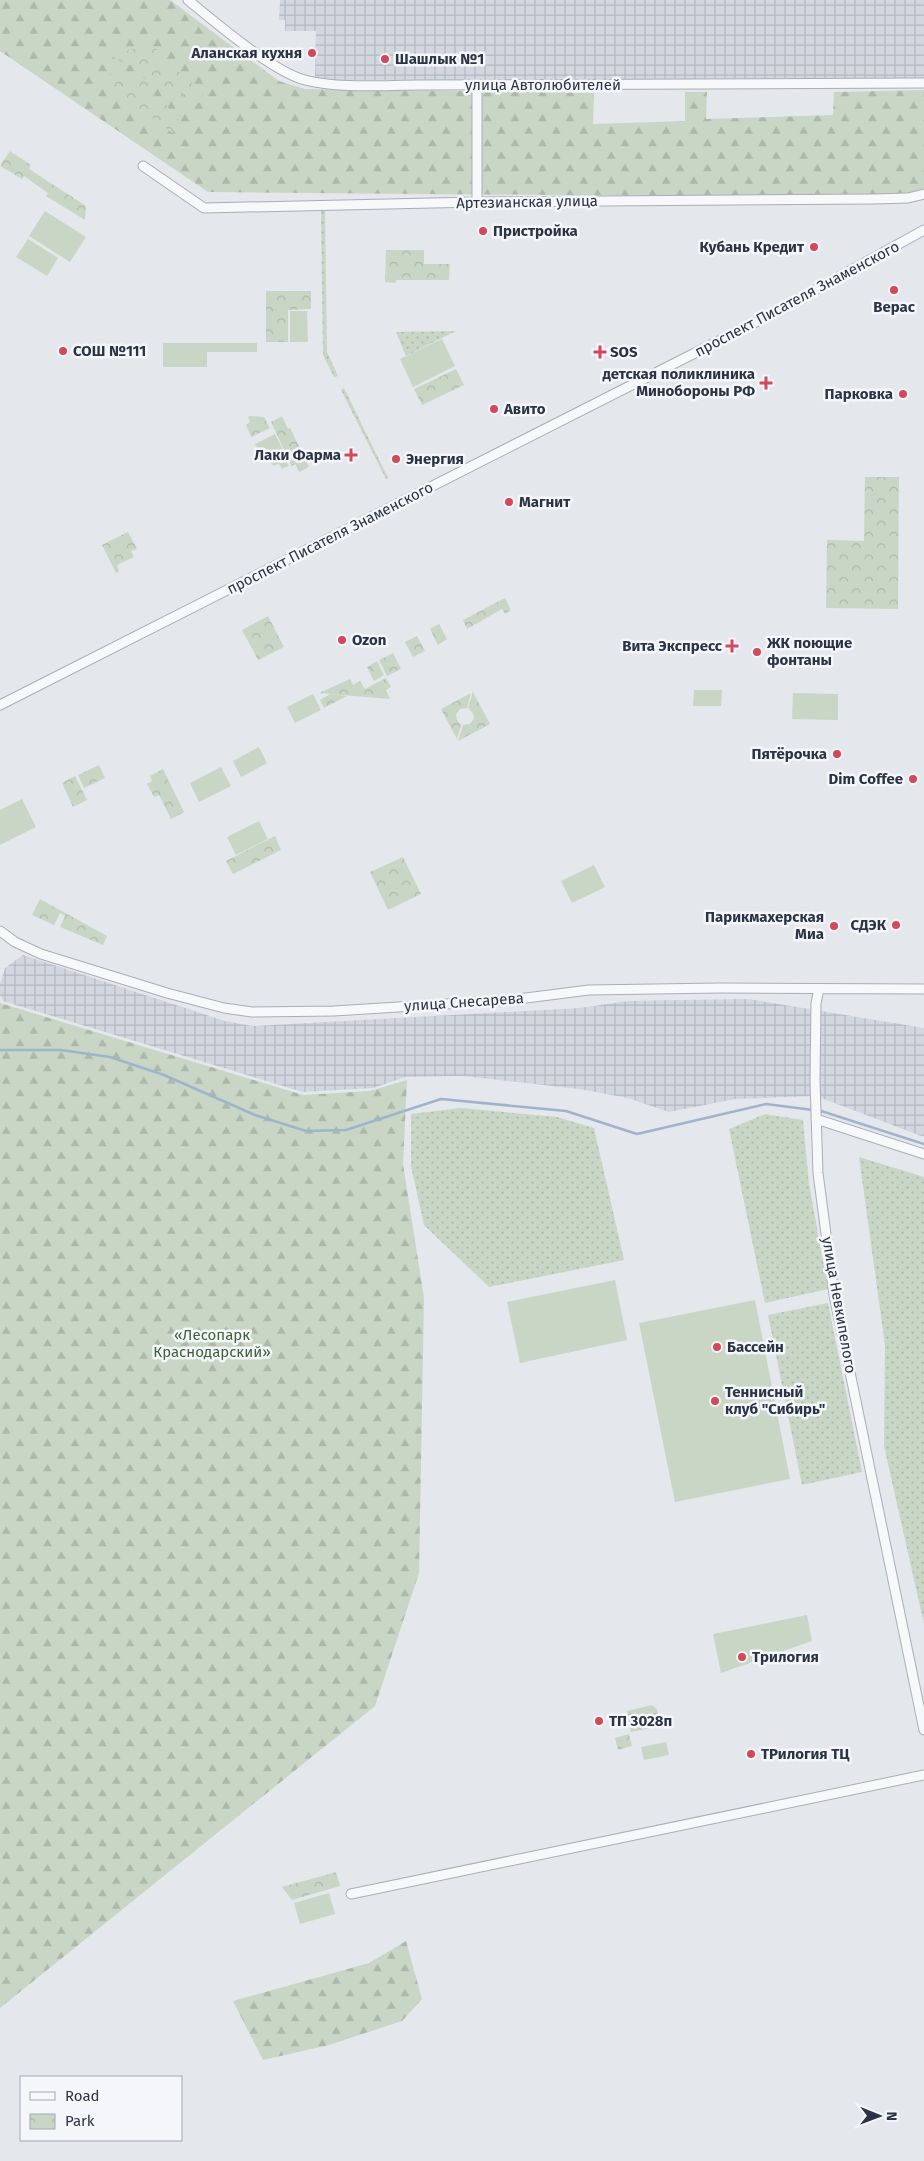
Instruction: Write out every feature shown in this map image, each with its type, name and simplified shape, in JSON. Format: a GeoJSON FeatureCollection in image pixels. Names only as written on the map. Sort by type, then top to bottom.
{"type":"FeatureCollection","features":[{"type":"Feature","properties":{"kind":"street","name":"улица Автолюбителей"},"geometry":{"type":"LineString","coordinates":[[188,0],[274,65],[304,80],[338,84],[924,83]]}},
{"type":"Feature","properties":{"kind":"street"},"geometry":{"type":"LineString","coordinates":[[477,85],[477,202]]}},
{"type":"Feature","properties":{"kind":"street","name":"Артезианская улица"},"geometry":{"type":"LineString","coordinates":[[143,166],[204,208],[477,202],[874,199],[908,198],[924,194]]}},
{"type":"Feature","properties":{"kind":"street","name":"проспект Писателя Знаменского"},"geometry":{"type":"LineString","coordinates":[[0,704],[770,315],[924,230]]}},
{"type":"Feature","properties":{"kind":"street","name":"улица Снесарева"},"geometry":{"type":"LineString","coordinates":[[0,931],[15,942],[41,954],[167,993],[224,1008],[270,1012],[334,1011],[510,1000],[589,990],[720,988],[819,990],[924,989]]}},
{"type":"Feature","properties":{"kind":"street","name":"улица Невкипелого"},"geometry":{"type":"LineString","coordinates":[[819,990],[816,1003],[818,1173],[834,1295],[924,1730]]}},
{"type":"Feature","properties":{"kind":"street"},"geometry":{"type":"LineString","coordinates":[[816,1117],[924,1154]]}},
{"type":"Feature","properties":{"kind":"street"},"geometry":{"type":"LineString","coordinates":[[351,1894],[924,1775]]}},
{"type":"Feature","properties":{"kind":"shaded area"},"geometry":{"type":"Polygon","coordinates":[[[280,0],[924,0],[924,78],[326,80],[315,78],[316,31],[285,31],[285,20],[279,20],[280,0]]]}},
{"type":"Feature","properties":{"kind":"shaded area"},"geometry":{"type":"Polygon","coordinates":[[[23,955],[225,1021],[252,1026],[580,1008],[628,1001],[748,999],[924,1028],[924,1137],[816,1096],[735,1099],[669,1112],[628,1098],[579,1089],[463,1076],[405,1077],[373,1088],[303,1092],[3,1001],[0,995],[0,984],[5,968],[23,955]]]}},
{"type":"Feature","properties":{"kind":"green space"},"geometry":{"type":"Polygon","coordinates":[[[0,0],[170,0],[279,81],[305,89],[594,93],[593,124],[685,121],[685,92],[707,92],[706,119],[833,115],[834,92],[924,90],[924,193],[895,198],[208,192],[0,51],[0,0]]]}},
{"type":"Feature","properties":{"kind":"green space"},"geometry":{"type":"Polygon","coordinates":[[[142,48],[157,49],[157,55],[162,64],[187,77],[199,94],[204,93],[199,103],[184,97],[180,90],[171,87],[162,89],[155,85],[149,90],[150,98],[166,103],[173,117],[180,120],[172,133],[163,126],[149,129],[154,119],[143,114],[137,103],[120,99],[109,89],[110,71],[114,76],[124,77],[127,83],[135,81],[137,73],[147,80],[144,71],[134,65],[120,61],[108,53],[142,48]]]}},
{"type":"Feature","properties":{"kind":"green space"},"geometry":{"type":"Polygon","coordinates":[[[10,151],[31,165],[29,169],[86,206],[85,220],[46,196],[48,193],[24,176],[22,179],[0,166],[10,151]]]}},
{"type":"Feature","properties":{"kind":"green space"},"geometry":{"type":"Polygon","coordinates":[[[321,210],[325,210],[327,352],[338,376],[334,377],[323,355],[321,210]]]}},
{"type":"Feature","properties":{"kind":"green space"},"geometry":{"type":"Polygon","coordinates":[[[45,211],[86,237],[70,262],[29,236],[45,211]]]}},
{"type":"Feature","properties":{"kind":"green space"},"geometry":{"type":"Polygon","coordinates":[[[28,239],[58,258],[47,276],[16,257],[28,239]]]}},
{"type":"Feature","properties":{"kind":"green space"},"geometry":{"type":"Polygon","coordinates":[[[386,250],[424,250],[424,264],[450,264],[449,280],[396,280],[396,283],[385,282],[386,250]]]}},
{"type":"Feature","properties":{"kind":"green space"},"geometry":{"type":"Polygon","coordinates":[[[266,291],[311,291],[311,309],[288,310],[288,342],[266,342],[266,291]]]}},
{"type":"Feature","properties":{"kind":"green space"},"geometry":{"type":"Polygon","coordinates":[[[290,311],[307,311],[308,342],[290,342],[290,311]]]}},
{"type":"Feature","properties":{"kind":"green space"},"geometry":{"type":"Polygon","coordinates":[[[456,331],[406,356],[396,332],[456,331]]]}},
{"type":"Feature","properties":{"kind":"green space"},"geometry":{"type":"Polygon","coordinates":[[[442,339],[455,366],[413,387],[400,359],[442,339]]]}},
{"type":"Feature","properties":{"kind":"green space"},"geometry":{"type":"Polygon","coordinates":[[[163,343],[257,343],[257,352],[207,352],[207,367],[163,367],[163,343]]]}},
{"type":"Feature","properties":{"kind":"green space"},"geometry":{"type":"Polygon","coordinates":[[[456,369],[464,385],[422,405],[414,389],[456,369]]]}},
{"type":"Feature","properties":{"kind":"green space"},"geometry":{"type":"Polygon","coordinates":[[[344,388],[388,478],[386,479],[341,390],[344,388]]]}},
{"type":"Feature","properties":{"kind":"green space"},"geometry":{"type":"Polygon","coordinates":[[[282,416],[309,467],[299,472],[296,464],[292,466],[288,459],[286,460],[289,466],[282,469],[279,464],[273,466],[271,462],[286,454],[271,422],[282,416]]]}},
{"type":"Feature","properties":{"kind":"green space"},"geometry":{"type":"Polygon","coordinates":[[[248,417],[264,417],[270,428],[251,437],[246,425],[250,422],[248,417]]]}},
{"type":"Feature","properties":{"kind":"green space"},"geometry":{"type":"Polygon","coordinates":[[[275,434],[284,452],[275,456],[272,450],[269,451],[271,457],[263,461],[255,444],[275,434]]]}},
{"type":"Feature","properties":{"kind":"green space"},"geometry":{"type":"Polygon","coordinates":[[[865,477],[899,477],[898,609],[826,608],[827,540],[864,541],[865,477]]]}},
{"type":"Feature","properties":{"kind":"green space"},"geometry":{"type":"Polygon","coordinates":[[[128,532],[137,549],[131,551],[134,557],[117,565],[119,571],[116,573],[102,545],[128,532]]]}},
{"type":"Feature","properties":{"kind":"green space"},"geometry":{"type":"Polygon","coordinates":[[[505,598],[511,610],[505,614],[502,609],[467,629],[463,620],[505,598]]]}},
{"type":"Feature","properties":{"kind":"green space"},"geometry":{"type":"Polygon","coordinates":[[[268,616],[284,647],[258,660],[242,630],[268,616]]]}},
{"type":"Feature","properties":{"kind":"green space"},"geometry":{"type":"Polygon","coordinates":[[[439,624],[447,639],[438,645],[430,629],[439,624]]]}},
{"type":"Feature","properties":{"kind":"green space"},"geometry":{"type":"Polygon","coordinates":[[[417,636],[425,651],[413,657],[405,642],[417,636]]]}},
{"type":"Feature","properties":{"kind":"green space"},"geometry":{"type":"Polygon","coordinates":[[[393,653],[401,669],[387,676],[379,660],[393,653]]]}},
{"type":"Feature","properties":{"kind":"green space"},"geometry":{"type":"Polygon","coordinates":[[[377,661],[384,675],[374,681],[367,667],[377,661]]]}},
{"type":"Feature","properties":{"kind":"green space"},"geometry":{"type":"Polygon","coordinates":[[[386,678],[391,687],[386,690],[390,699],[319,693],[350,679],[353,685],[360,681],[365,689],[386,678]]]}},
{"type":"Feature","properties":{"kind":"green space"},"geometry":{"type":"Polygon","coordinates":[[[694,690],[722,690],[721,706],[693,706],[694,690]]]}},
{"type":"Feature","properties":{"kind":"green space"},"geometry":{"type":"Polygon","coordinates":[[[473,692],[490,724],[458,741],[463,725],[470,724],[474,719],[473,713],[468,708],[473,692]]]}},
{"type":"Feature","properties":{"kind":"green space"},"geometry":{"type":"Polygon","coordinates":[[[471,693],[467,708],[460,709],[456,714],[457,720],[461,725],[457,739],[441,709],[471,693]]]}},
{"type":"Feature","properties":{"kind":"green space"},"geometry":{"type":"Polygon","coordinates":[[[793,693],[838,694],[838,720],[792,719],[793,693]]]}},
{"type":"Feature","properties":{"kind":"green space"},"geometry":{"type":"Polygon","coordinates":[[[313,694],[321,710],[295,723],[287,707],[313,694]]]}},
{"type":"Feature","properties":{"kind":"green space"},"geometry":{"type":"Polygon","coordinates":[[[330,694],[347,696],[324,708],[320,700],[330,694]]]}},
{"type":"Feature","properties":{"kind":"green space"},"geometry":{"type":"Polygon","coordinates":[[[259,747],[267,763],[241,777],[233,761],[259,747]]]}},
{"type":"Feature","properties":{"kind":"green space"},"geometry":{"type":"Polygon","coordinates":[[[99,765],[105,778],[84,788],[78,775],[99,765]]]}},
{"type":"Feature","properties":{"kind":"green space"},"geometry":{"type":"Polygon","coordinates":[[[221,767],[231,786],[199,802],[190,783],[221,767]]]}},
{"type":"Feature","properties":{"kind":"green space"},"geometry":{"type":"Polygon","coordinates":[[[163,769],[184,812],[171,819],[159,795],[154,797],[147,784],[152,781],[150,776],[163,769]]]}},
{"type":"Feature","properties":{"kind":"green space"},"geometry":{"type":"Polygon","coordinates":[[[75,776],[87,800],[73,807],[62,783],[75,776]]]}},
{"type":"Feature","properties":{"kind":"green space"},"geometry":{"type":"Polygon","coordinates":[[[22,799],[36,827],[0,845],[0,810],[22,799]]]}},
{"type":"Feature","properties":{"kind":"green space"},"geometry":{"type":"Polygon","coordinates":[[[259,821],[268,839],[236,855],[227,837],[259,821]]]}},
{"type":"Feature","properties":{"kind":"green space"},"geometry":{"type":"Polygon","coordinates":[[[275,836],[281,850],[233,874],[226,861],[275,836]]]}},
{"type":"Feature","properties":{"kind":"green space"},"geometry":{"type":"Polygon","coordinates":[[[403,857],[421,894],[388,910],[370,872],[403,857]]]}},
{"type":"Feature","properties":{"kind":"green space"},"geometry":{"type":"Polygon","coordinates":[[[594,865],[605,887],[572,903],[561,881],[594,865]]]}},
{"type":"Feature","properties":{"kind":"green space"},"geometry":{"type":"Polygon","coordinates":[[[40,899],[107,936],[103,945],[60,927],[65,916],[60,913],[54,925],[32,915],[40,899]]]}},
{"type":"Feature","properties":{"kind":"green space","name":"«Лесопарк Краснодарский»"},"geometry":{"type":"Polygon","coordinates":[[[0,1003],[303,1095],[370,1091],[407,1080],[403,1164],[424,1298],[419,1573],[375,1706],[0,2008],[0,1003]]]}},
{"type":"Feature","properties":{"kind":"green space"},"geometry":{"type":"Polygon","coordinates":[[[461,1108],[557,1117],[594,1128],[624,1260],[489,1287],[424,1225],[411,1166],[411,1114],[461,1108]]]}},
{"type":"Feature","properties":{"kind":"green space"},"geometry":{"type":"Polygon","coordinates":[[[765,1114],[803,1120],[809,1184],[828,1289],[765,1303],[729,1129],[765,1114]]]}},
{"type":"Feature","properties":{"kind":"green space"},"geometry":{"type":"Polygon","coordinates":[[[859,1157],[924,1177],[924,1624],[884,1446],[885,1345],[859,1157]]]}},
{"type":"Feature","properties":{"kind":"green space"},"geometry":{"type":"Polygon","coordinates":[[[615,1280],[627,1340],[520,1363],[507,1302],[615,1280]]]}},
{"type":"Feature","properties":{"kind":"green space","name":"Теннисный клуб \"Сибирь\""},"geometry":{"type":"Polygon","coordinates":[[[755,1300],[790,1479],[675,1502],[639,1323],[755,1300]]]}},
{"type":"Feature","properties":{"kind":"green space"},"geometry":{"type":"Polygon","coordinates":[[[828,1303],[862,1472],[802,1485],[768,1315],[828,1303]]]}},
{"type":"Feature","properties":{"kind":"green space","name":"Трилогия"},"geometry":{"type":"Polygon","coordinates":[[[807,1615],[812,1641],[721,1673],[713,1634],[807,1615]]]}},
{"type":"Feature","properties":{"kind":"green space"},"geometry":{"type":"Polygon","coordinates":[[[652,1705],[657,1709],[660,1726],[631,1732],[627,1711],[652,1705]]]}},
{"type":"Feature","properties":{"kind":"green space"},"geometry":{"type":"Polygon","coordinates":[[[629,1734],[632,1746],[618,1750],[615,1738],[629,1734]]]}},
{"type":"Feature","properties":{"kind":"green space"},"geometry":{"type":"Polygon","coordinates":[[[666,1742],[669,1755],[644,1760],[641,1747],[666,1742]]]}},
{"type":"Feature","properties":{"kind":"green space"},"geometry":{"type":"Polygon","coordinates":[[[336,1872],[340,1886],[292,1900],[282,1887],[336,1872]]]}},
{"type":"Feature","properties":{"kind":"green space"},"geometry":{"type":"Polygon","coordinates":[[[329,1893],[335,1914],[300,1924],[294,1903],[329,1893]]]}},
{"type":"Feature","properties":{"kind":"green space"},"geometry":{"type":"Polygon","coordinates":[[[406,1941],[422,1999],[402,2021],[329,2045],[263,2060],[233,2001],[369,1963],[406,1941]]]}},
{"type":"Feature","properties":{"kind":"waterway"},"geometry":{"type":"LineString","coordinates":[[0,1050],[61,1050],[110,1057],[164,1075],[255,1115],[306,1131],[346,1130],[441,1099],[566,1111],[637,1134],[766,1104],[813,1110]]}},
{"type":"Feature","properties":{"kind":"waterway"},"geometry":{"type":"LineString","coordinates":[[818,1110],[924,1144]]}},
{"type":"Feature","properties":{"kind":"place","name":"Аланская кухня"},"geometry":{"type":"Point","coordinates":[312,53]}},
{"type":"Feature","properties":{"kind":"place","name":"Шашлык №1"},"geometry":{"type":"Point","coordinates":[385,59]}},
{"type":"Feature","properties":{"kind":"place","name":"Пристройка"},"geometry":{"type":"Point","coordinates":[483,231]}},
{"type":"Feature","properties":{"kind":"place","name":"Кубань Кредит"},"geometry":{"type":"Point","coordinates":[814,247]}},
{"type":"Feature","properties":{"kind":"place","name":"Верас"},"geometry":{"type":"Point","coordinates":[894,290]}},
{"type":"Feature","properties":{"kind":"place","name":"СОШ №111"},"geometry":{"type":"Point","coordinates":[63,351]}},
{"type":"Feature","properties":{"kind":"place","name":"SOS"},"geometry":{"type":"Point","coordinates":[600,352]}},
{"type":"Feature","properties":{"kind":"place","name":"детская поликлиника Минобороны РФ"},"geometry":{"type":"Point","coordinates":[766,383]}},
{"type":"Feature","properties":{"kind":"place","name":"Парковка"},"geometry":{"type":"Point","coordinates":[903,394]}},
{"type":"Feature","properties":{"kind":"place","name":"Авито"},"geometry":{"type":"Point","coordinates":[494,409]}},
{"type":"Feature","properties":{"kind":"place","name":"Лаки Фарма"},"geometry":{"type":"Point","coordinates":[351,455]}},
{"type":"Feature","properties":{"kind":"place","name":"Энергия"},"geometry":{"type":"Point","coordinates":[396,459]}},
{"type":"Feature","properties":{"kind":"place","name":"Магнит"},"geometry":{"type":"Point","coordinates":[509,502]}},
{"type":"Feature","properties":{"kind":"place","name":"Ozon"},"geometry":{"type":"Point","coordinates":[342,640]}},
{"type":"Feature","properties":{"kind":"place","name":"Вита Экспресс"},"geometry":{"type":"Point","coordinates":[732,646]}},
{"type":"Feature","properties":{"kind":"place","name":"ЖК поющие фонтаны"},"geometry":{"type":"Point","coordinates":[757,652]}},
{"type":"Feature","properties":{"kind":"place","name":"Пятёрочка"},"geometry":{"type":"Point","coordinates":[837,754]}},
{"type":"Feature","properties":{"kind":"place","name":"Dim Coffee"},"geometry":{"type":"Point","coordinates":[913,779]}},
{"type":"Feature","properties":{"kind":"place","name":"СДЭК"},"geometry":{"type":"Point","coordinates":[896,925]}},
{"type":"Feature","properties":{"kind":"place","name":"Парикмахерская Миа"},"geometry":{"type":"Point","coordinates":[834,926]}},
{"type":"Feature","properties":{"kind":"place","name":"Бассейн"},"geometry":{"type":"Point","coordinates":[717,1347]}},
{"type":"Feature","properties":{"kind":"place","name":"Теннисный клуб \"Сибирь\""},"geometry":{"type":"Point","coordinates":[715,1401]}},
{"type":"Feature","properties":{"kind":"place","name":"Трилогия"},"geometry":{"type":"Point","coordinates":[742,1657]}},
{"type":"Feature","properties":{"kind":"place","name":"ТП 3028п"},"geometry":{"type":"Point","coordinates":[599,1721]}},
{"type":"Feature","properties":{"kind":"place","name":"ТРилогия ТЦ"},"geometry":{"type":"Point","coordinates":[751,1754]}}]}
